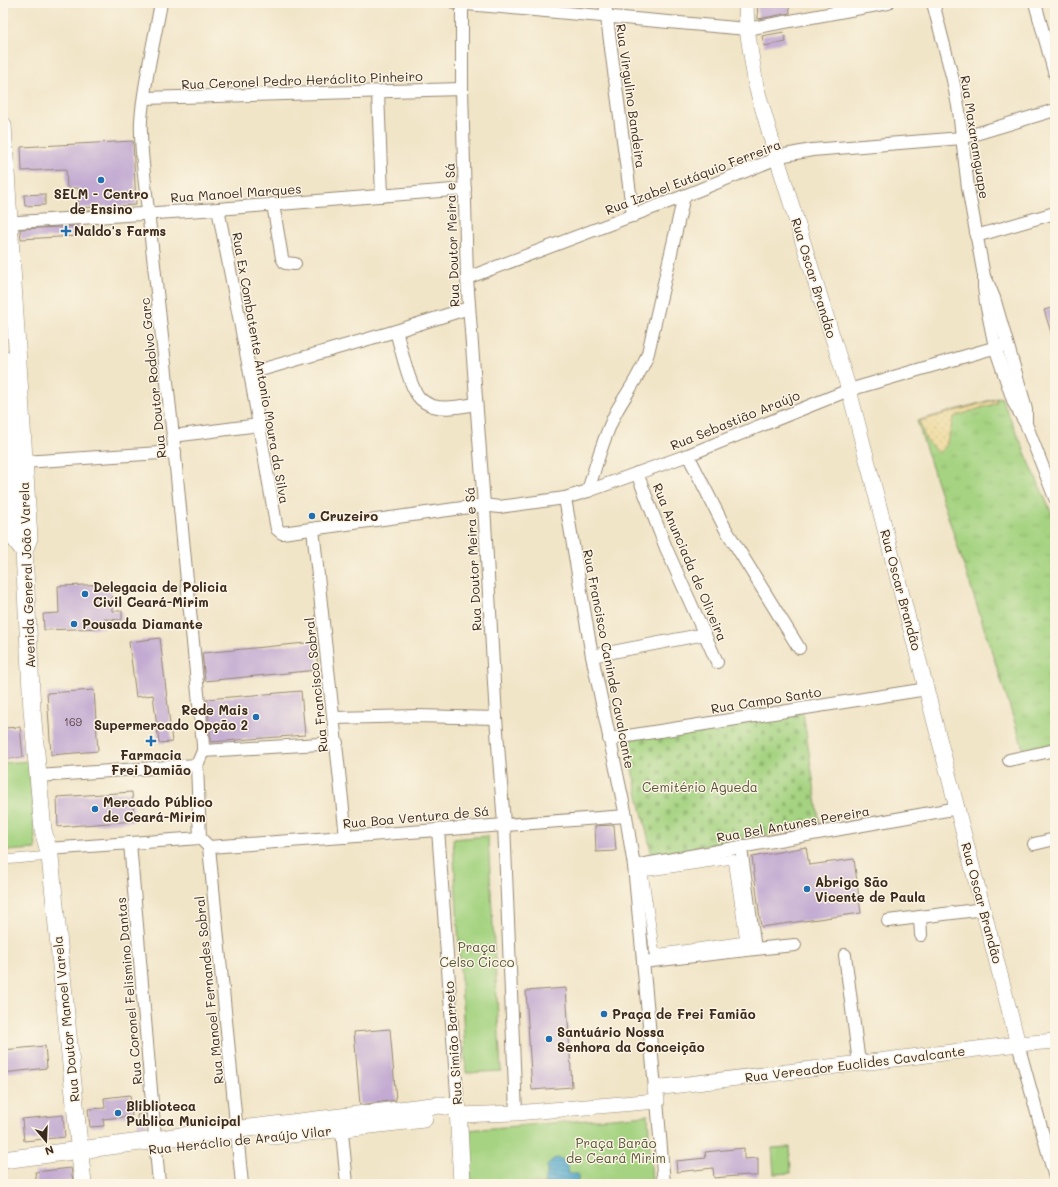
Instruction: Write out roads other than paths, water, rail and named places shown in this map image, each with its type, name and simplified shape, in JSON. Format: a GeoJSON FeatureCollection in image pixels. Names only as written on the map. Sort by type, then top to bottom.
{"type":"FeatureCollection","features":[{"type":"Feature","properties":{"kind":"main road","name":"Avenida General João Varela"},"geometry":{"type":"LineString","coordinates":[[3,125],[6,223],[24,462],[18,542],[43,830],[49,853]]}},
{"type":"Feature","properties":{"kind":"main road"},"geometry":{"type":"LineString","coordinates":[[3,358],[18,542]]}},
{"type":"Feature","properties":{"kind":"main road","name":"Rua Doutor Manoel Varela"},"geometry":{"type":"LineString","coordinates":[[49,853],[83,1184]]}},
{"type":"Feature","properties":{"kind":"main road","name":"Rua Heráclio de Araújo Vilar"},"geometry":{"type":"LineString","coordinates":[[3,1167],[81,1154],[156,1144],[174,1136],[238,1134],[458,1112]]}},
{"type":"Feature","properties":{"kind":"main road","name":"Rua Simião Barreto"},"geometry":{"type":"LineString","coordinates":[[458,1112],[462,1184]]}},
{"type":"Feature","properties":{"kind":"main road"},"geometry":{"type":"LineString","coordinates":[[3,1160],[81,1154]]}},
{"type":"Feature","properties":{"kind":"street","name":"Rua Doutor Rodolvo Garc"},"geometry":{"type":"LineString","coordinates":[[161,3],[144,98],[141,122],[142,148],[148,213],[174,436],[203,751]]}},
{"type":"Feature","properties":{"kind":"street"},"geometry":{"type":"LineString","coordinates":[[454,3],[747,29],[888,3]]}},
{"type":"Feature","properties":{"kind":"street","name":"Rua Doutor Meira e Sá"},"geometry":{"type":"LineString","coordinates":[[462,3],[462,89],[467,278],[484,505],[496,718],[504,824],[516,1113]]}},
{"type":"Feature","properties":{"kind":"street","name":"Rua Virgulino Bandeira"},"geometry":{"type":"LineString","coordinates":[[605,3],[633,216]]}},
{"type":"Feature","properties":{"kind":"street","name":"Rua Oscar Brandão"},"geometry":{"type":"LineString","coordinates":[[746,3],[747,29],[756,86],[849,390],[1018,1044],[1055,1178]]}},
{"type":"Feature","properties":{"kind":"street","name":"Rua Maxaramguape"},"geometry":{"type":"LineString","coordinates":[[933,3],[953,80],[959,111],[976,236],[984,276],[986,303],[995,347],[1014,403],[1026,424]]}},
{"type":"Feature","properties":{"kind":"street"},"geometry":{"type":"LineString","coordinates":[[1035,3],[1055,75]]}},
{"type":"Feature","properties":{"kind":"street","name":"Rua Ceronel Pedro Heráclito Pinheiro"},"geometry":{"type":"LineString","coordinates":[[144,98],[462,89]]}},
{"type":"Feature","properties":{"kind":"street"},"geometry":{"type":"LineString","coordinates":[[378,92],[382,196]]}},
{"type":"Feature","properties":{"kind":"street","name":"Rua Izabel Eutáquio Ferreira"},"geometry":{"type":"LineString","coordinates":[[467,278],[633,216],[777,158],[797,152],[962,138],[1055,110]]}},
{"type":"Feature","properties":{"kind":"street","name":"Rua Manoel Marques"},"geometry":{"type":"LineString","coordinates":[[6,223],[218,209],[465,189]]}},
{"type":"Feature","properties":{"kind":"street"},"geometry":{"type":"LineString","coordinates":[[588,491],[609,427],[641,371],[648,352],[684,196]]}},
{"type":"Feature","properties":{"kind":"street"},"geometry":{"type":"LineString","coordinates":[[273,204],[282,258],[285,263],[296,264]]}},
{"type":"Feature","properties":{"kind":"street","name":"Rua Ex Combatente Antonio Moura da Silva"},"geometry":{"type":"LineString","coordinates":[[218,209],[250,373],[276,524],[279,532]]}},
{"type":"Feature","properties":{"kind":"street"},"geometry":{"type":"LineString","coordinates":[[976,236],[1055,213]]}},
{"type":"Feature","properties":{"kind":"street","name":"Rua Maxaramguape"},"geometry":{"type":"LineString","coordinates":[[984,276],[990,286],[1026,410],[1026,424]]}},
{"type":"Feature","properties":{"kind":"street"},"geometry":{"type":"LineString","coordinates":[[250,373],[396,331],[469,308]]}},
{"type":"Feature","properties":{"kind":"street"},"geometry":{"type":"LineString","coordinates":[[396,331],[409,376],[418,397],[424,402],[433,406],[441,407],[476,404]]}},
{"type":"Feature","properties":{"kind":"street","name":"Rua Sebastião Araújo"},"geometry":{"type":"LineString","coordinates":[[279,532],[286,533],[484,505],[499,507],[565,498],[688,455],[849,390],[1007,344]]}},
{"type":"Feature","properties":{"kind":"street"},"geometry":{"type":"LineString","coordinates":[[1026,424],[1052,482],[1055,498]]}},
{"type":"Feature","properties":{"kind":"street"},"geometry":{"type":"LineString","coordinates":[[174,436],[259,425]]}},
{"type":"Feature","properties":{"kind":"street"},"geometry":{"type":"LineString","coordinates":[[24,462],[175,452]]}},
{"type":"Feature","properties":{"kind":"street"},"geometry":{"type":"LineString","coordinates":[[688,455],[725,528],[799,648]]}},
{"type":"Feature","properties":{"kind":"street","name":"Rua Anunciada de Oliveira"},"geometry":{"type":"LineString","coordinates":[[637,473],[666,548],[717,662]]}},
{"type":"Feature","properties":{"kind":"street","name":"Rua Francisco Caninde Cavalcante"},"geometry":{"type":"LineString","coordinates":[[565,498],[592,656],[626,816],[634,866],[664,1184]]}},
{"type":"Feature","properties":{"kind":"street","name":"Rua Francisco Sobral"},"geometry":{"type":"LineString","coordinates":[[313,529],[346,837]]}},
{"type":"Feature","properties":{"kind":"street"},"geometry":{"type":"LineString","coordinates":[[592,656],[704,634]]}},
{"type":"Feature","properties":{"kind":"street","name":"Rua Campo Santo"},"geometry":{"type":"LineString","coordinates":[[609,739],[927,689]]}},
{"type":"Feature","properties":{"kind":"street"},"geometry":{"type":"LineString","coordinates":[[334,718],[417,716],[496,718]]}},
{"type":"Feature","properties":{"kind":"street"},"geometry":{"type":"LineString","coordinates":[[209,848],[200,838],[197,765],[203,751],[337,743]]}},
{"type":"Feature","properties":{"kind":"street"},"geometry":{"type":"LineString","coordinates":[[1009,760],[1055,750]]}},
{"type":"Feature","properties":{"kind":"street"},"geometry":{"type":"LineString","coordinates":[[38,776],[197,765]]}},
{"type":"Feature","properties":{"kind":"street","name":"Rua Bel Antunes Pereira"},"geometry":{"type":"LineString","coordinates":[[634,866],[958,808]]}},
{"type":"Feature","properties":{"kind":"street","name":"Rua Boa Ventura de Sá"},"geometry":{"type":"LineString","coordinates":[[209,848],[438,829],[626,816]]}},
{"type":"Feature","properties":{"kind":"street","name":"Rua Simião Barreto"},"geometry":{"type":"LineString","coordinates":[[438,829],[458,1112]]}},
{"type":"Feature","properties":{"kind":"street"},"geometry":{"type":"LineString","coordinates":[[3,860],[130,843],[200,838]]}},
{"type":"Feature","properties":{"kind":"street"},"geometry":{"type":"LineString","coordinates":[[1034,844],[1055,839]]}},
{"type":"Feature","properties":{"kind":"street","name":"Rua Coronel Felismino Dantas"},"geometry":{"type":"LineString","coordinates":[[130,843],[159,1184]]}},
{"type":"Feature","properties":{"kind":"street","name":"Rua Manoel Fernandes Sobral"},"geometry":{"type":"LineString","coordinates":[[209,848],[242,1184]]}},
{"type":"Feature","properties":{"kind":"street"},"geometry":{"type":"LineString","coordinates":[[741,848],[754,949]]}},
{"type":"Feature","properties":{"kind":"street"},"geometry":{"type":"LineString","coordinates":[[733,859],[745,941],[655,954],[643,872],[733,859]]}},
{"type":"Feature","properties":{"kind":"street"},"geometry":{"type":"LineString","coordinates":[[888,921],[984,909]]}},
{"type":"Feature","properties":{"kind":"street"},"geometry":{"type":"LineString","coordinates":[[920,917],[921,935]]}},
{"type":"Feature","properties":{"kind":"street"},"geometry":{"type":"LineString","coordinates":[[643,962],[795,945]]}},
{"type":"Feature","properties":{"kind":"street"},"geometry":{"type":"LineString","coordinates":[[845,954],[859,1063]]}},
{"type":"Feature","properties":{"kind":"street","name":"Rua Vereador Euclides Cavalcante"},"geometry":{"type":"LineString","coordinates":[[656,1095],[859,1063],[1055,1041]]}},
{"type":"Feature","properties":{"kind":"street","name":"Rua Heráclio de Araújo Vilar"},"geometry":{"type":"LineString","coordinates":[[458,1112],[478,1114],[516,1113],[656,1095]]}},
{"type":"Feature","properties":{"kind":"street"},"geometry":{"type":"LineString","coordinates":[[341,1123],[347,1184]]}},
{"type":"Feature","properties":{"kind":"water"},"geometry":{"type":"Polygon","coordinates":[[[556,1158],[565,1161],[569,1174],[578,1174],[578,1181],[576,1184],[544,1184],[547,1175],[547,1166],[556,1158]]]}},
{"type":"Feature","properties":{"kind":"place","name":"SELM - Centro de Ensino"},"geometry":{"type":"Point","coordinates":[101,180]}},
{"type":"Feature","properties":{"kind":"place","name":"Naldo's Farms"},"geometry":{"type":"Point","coordinates":[66,231]}},
{"type":"Feature","properties":{"kind":"place","name":"Cruzeiro"},"geometry":{"type":"Point","coordinates":[312,516]}},
{"type":"Feature","properties":{"kind":"place","name":"Delegacia de Policia Civil Ceará-Mirim"},"geometry":{"type":"Point","coordinates":[85,594]}},
{"type":"Feature","properties":{"kind":"place","name":"Pousada Diamante"},"geometry":{"type":"Point","coordinates":[74,624]}},
{"type":"Feature","properties":{"kind":"place","name":"Rede Mais Supermercado Opção 2"},"geometry":{"type":"Point","coordinates":[256,717]}},
{"type":"Feature","properties":{"kind":"place","name":"Farmacia Frei Damião"},"geometry":{"type":"Point","coordinates":[151,741]}},
{"type":"Feature","properties":{"kind":"place","name":"Mercado Público de Ceará-Mirim"},"geometry":{"type":"Point","coordinates":[95,809]}},
{"type":"Feature","properties":{"kind":"place","name":"Abrigo São Vicente de Paula"},"geometry":{"type":"Point","coordinates":[807,889]}},
{"type":"Feature","properties":{"kind":"place","name":"Praça de Frei Famião"},"geometry":{"type":"Point","coordinates":[604,1014]}},
{"type":"Feature","properties":{"kind":"place","name":"Santuário Nossa Senhora da Conceição"},"geometry":{"type":"Point","coordinates":[549,1039]}},
{"type":"Feature","properties":{"kind":"place","name":"Bliblioteca Publica Municipal"},"geometry":{"type":"Point","coordinates":[118,1113]}},
{"type":"Feature","properties":{"kind":"park label","name":"Cemitério Agueda"},"geometry":{"type":"Point","coordinates":[700,787]}},
{"type":"Feature","properties":{"kind":"park label","name":"Praça Celso Cicco"},"geometry":{"type":"Point","coordinates":[477,954]}},
{"type":"Feature","properties":{"kind":"park label","name":"Praça Barão de Ceará Mirim"},"geometry":{"type":"Point","coordinates":[616,1150]}}]}
